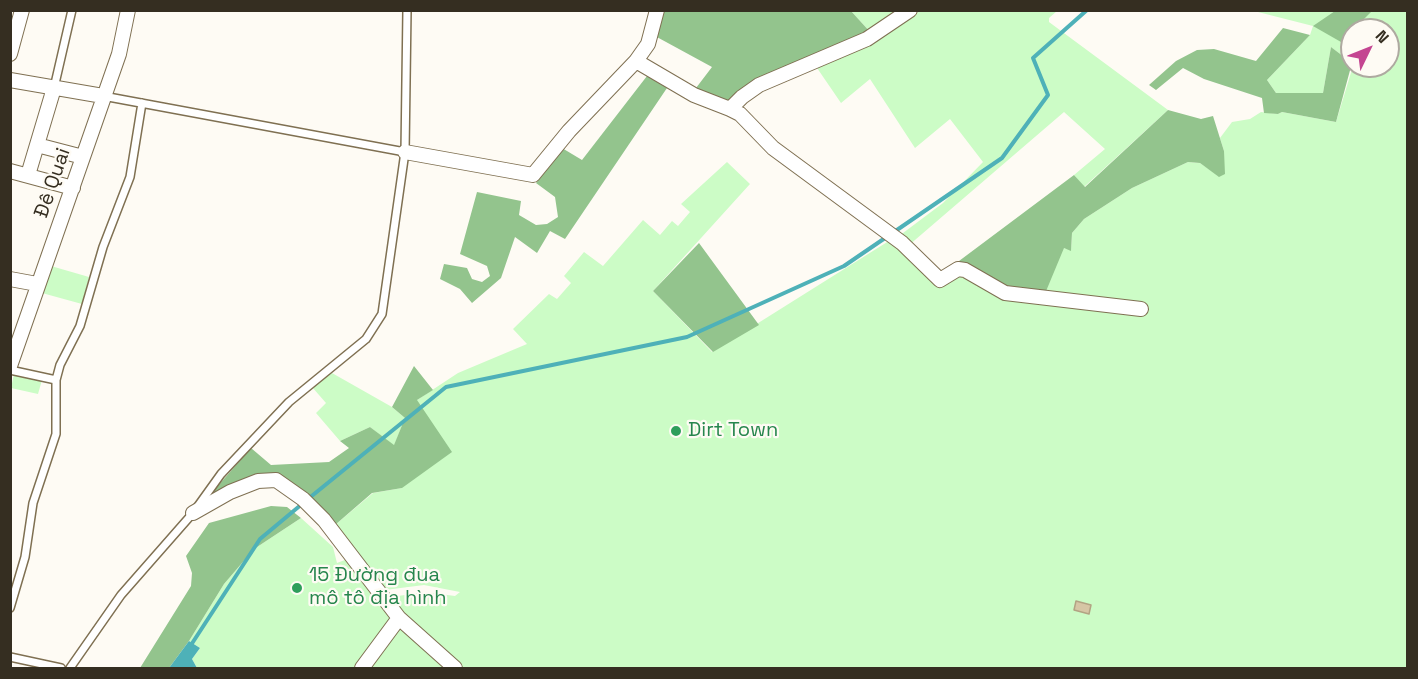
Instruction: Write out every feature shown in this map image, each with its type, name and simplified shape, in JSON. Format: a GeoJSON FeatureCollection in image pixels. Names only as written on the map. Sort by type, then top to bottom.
{"type":"FeatureCollection","features":[{"type":"Feature","properties":{"kind":"street"},"geometry":{"type":"LineString","coordinates":[[10,54],[22,10]]}},
{"type":"Feature","properties":{"kind":"street","name":"Đê Quai"},"geometry":{"type":"LineString","coordinates":[[10,368],[16,328],[37,284],[73,188],[122,45],[128,10]]}},
{"type":"Feature","properties":{"kind":"street"},"geometry":{"type":"LineString","coordinates":[[405,152],[533,175],[569,131],[636,61],[648,44],[657,10]]}},
{"type":"Feature","properties":{"kind":"street"},"geometry":{"type":"LineString","coordinates":[[730,109],[759,85],[867,39],[910,10]]}},
{"type":"Feature","properties":{"kind":"street"},"geometry":{"type":"LineString","coordinates":[[636,61],[694,95],[740,114],[773,148],[902,243],[940,280],[958,269],[1005,293],[1141,309]]}},
{"type":"Feature","properties":{"kind":"street"},"geometry":{"type":"LineString","coordinates":[[10,80],[103,96]]}},
{"type":"Feature","properties":{"kind":"street"},"geometry":{"type":"LineString","coordinates":[[28,175],[54,88]]}},
{"type":"Feature","properties":{"kind":"street"},"geometry":{"type":"LineString","coordinates":[[37,145],[83,157]]}},
{"type":"Feature","properties":{"kind":"street"},"geometry":{"type":"LineString","coordinates":[[10,171],[73,188]]}},
{"type":"Feature","properties":{"kind":"street"},"geometry":{"type":"LineString","coordinates":[[10,279],[37,284]]}},
{"type":"Feature","properties":{"kind":"street"},"geometry":{"type":"LineString","coordinates":[[193,513],[230,492],[258,481],[276,480],[303,499],[324,520],[399,618],[456,669]]}},
{"type":"Feature","properties":{"kind":"street"},"geometry":{"type":"LineString","coordinates":[[362,669],[399,618]]}},
{"type":"Feature","properties":{"kind":"lane"},"geometry":{"type":"LineString","coordinates":[[54,88],[72,10]]}},
{"type":"Feature","properties":{"kind":"lane"},"geometry":{"type":"LineString","coordinates":[[70,669],[121,595],[193,513],[249,444],[289,402],[366,339],[382,314],[405,152],[407,10]]}},
{"type":"Feature","properties":{"kind":"lane"},"geometry":{"type":"LineString","coordinates":[[103,96],[405,152]]}},
{"type":"Feature","properties":{"kind":"lane"},"geometry":{"type":"LineString","coordinates":[[10,608],[25,557],[33,503],[56,434],[56,380],[60,365],[80,326],[103,247],[130,177],[142,103]]}},
{"type":"Feature","properties":{"kind":"lane"},"geometry":{"type":"LineString","coordinates":[[10,368],[56,380]]}},
{"type":"Feature","properties":{"kind":"lane"},"geometry":{"type":"LineString","coordinates":[[10,657],[61,669]]}},
{"type":"Feature","properties":{"kind":"green space"},"geometry":{"type":"Polygon","coordinates":[[[663,10],[851,11],[871,33],[730,103],[696,88],[712,67],[655,36],[663,10]]]}},
{"type":"Feature","properties":{"kind":"green space"},"geometry":{"type":"Polygon","coordinates":[[[1335,10],[1372,11],[1365,18],[1340,18],[1340,41],[1313,26],[1335,10]]]}},
{"type":"Feature","properties":{"kind":"green space"},"geometry":{"type":"Polygon","coordinates":[[[851,11],[904,11],[871,33],[851,11]]]}},
{"type":"Feature","properties":{"kind":"green space"},"geometry":{"type":"Polygon","coordinates":[[[920,11],[1057,11],[1049,18],[1049,22],[1168,110],[1084,187],[1074,175],[1105,149],[1064,112],[908,246],[899,236],[943,203],[983,162],[950,119],[915,148],[870,79],[841,103],[815,65],[876,39],[920,11]]]}},
{"type":"Feature","properties":{"kind":"green space"},"geometry":{"type":"Polygon","coordinates":[[[1254,11],[1407,11],[1407,668],[197,668],[192,659],[200,648],[189,641],[224,584],[254,549],[301,518],[333,547],[337,563],[350,558],[391,597],[425,592],[455,596],[460,592],[424,585],[385,590],[335,525],[373,493],[402,488],[417,400],[458,373],[527,344],[513,329],[549,294],[557,299],[571,283],[564,276],[584,252],[603,266],[643,220],[660,235],[672,221],[678,226],[690,212],[681,204],[727,162],[750,184],[653,291],[712,352],[892,239],[936,279],[959,261],[969,270],[1064,248],[1071,250],[1072,233],[1084,219],[1132,188],[1188,162],[1200,163],[1219,176],[1224,151],[1220,138],[1232,122],[1250,119],[1261,112],[1278,114],[1282,112],[1336,122],[1349,78],[1400,78],[1400,18],[1340,18],[1340,54],[1331,47],[1323,93],[1276,93],[1267,80],[1310,35],[1313,26],[1254,11]]]}},
{"type":"Feature","properties":{"kind":"green space"},"geometry":{"type":"Polygon","coordinates":[[[1283,28],[1310,35],[1267,80],[1276,93],[1323,93],[1331,47],[1340,54],[1340,78],[1348,78],[1336,122],[1282,112],[1264,113],[1262,98],[1204,79],[1183,68],[1156,90],[1149,85],[1176,61],[1197,50],[1214,49],[1256,61],[1283,28]]]}},
{"type":"Feature","properties":{"kind":"green space"},"geometry":{"type":"Polygon","coordinates":[[[647,76],[667,88],[565,239],[550,231],[537,253],[515,237],[501,278],[472,303],[460,289],[440,279],[444,264],[467,268],[472,279],[482,282],[490,276],[487,266],[460,254],[477,192],[521,201],[519,215],[536,225],[547,224],[558,217],[555,197],[536,183],[562,148],[582,160],[647,76]]]}},
{"type":"Feature","properties":{"kind":"green space"},"geometry":{"type":"Polygon","coordinates":[[[1168,110],[1201,119],[1213,116],[1224,151],[1225,174],[1219,177],[1200,163],[1188,162],[1132,188],[1084,219],[1072,233],[1071,251],[1064,248],[1044,296],[1010,291],[969,270],[959,261],[1074,175],[1085,187],[1168,110]]]}},
{"type":"Feature","properties":{"kind":"green space"},"geometry":{"type":"Polygon","coordinates":[[[699,243],[759,325],[713,352],[653,291],[699,243]]]}},
{"type":"Feature","properties":{"kind":"green space"},"geometry":{"type":"Polygon","coordinates":[[[51,266],[89,277],[82,304],[42,293],[51,266]]]}},
{"type":"Feature","properties":{"kind":"green space"},"geometry":{"type":"Polygon","coordinates":[[[414,366],[433,390],[417,400],[452,452],[402,488],[372,493],[335,525],[283,476],[264,476],[202,504],[251,448],[271,465],[329,462],[349,448],[340,441],[370,427],[394,445],[405,418],[392,407],[414,366]]]}},
{"type":"Feature","properties":{"kind":"green space"},"geometry":{"type":"Polygon","coordinates":[[[332,373],[392,407],[405,418],[394,446],[370,427],[340,441],[316,413],[326,403],[312,387],[332,373]]]}},
{"type":"Feature","properties":{"kind":"green space"},"geometry":{"type":"Polygon","coordinates":[[[14,374],[42,380],[38,394],[11,388],[14,374]]]}},
{"type":"Feature","properties":{"kind":"green space"},"geometry":{"type":"Polygon","coordinates":[[[271,506],[287,507],[301,518],[254,549],[224,584],[189,641],[169,668],[140,668],[191,586],[192,573],[186,556],[209,523],[271,506]]]}},
{"type":"Feature","properties":{"kind":"water"},"geometry":{"type":"Polygon","coordinates":[[[189,641],[200,648],[192,659],[197,668],[169,668],[189,641]]]}},
{"type":"Feature","properties":{"kind":"building"},"geometry":{"type":"Polygon","coordinates":[[[1076,601],[1091,605],[1089,614],[1074,610],[1076,601]]]}},
{"type":"Feature","properties":{"kind":"waterway"},"geometry":{"type":"LineString","coordinates":[[894,232],[1002,158],[1048,95],[1033,58],[1087,10]]}},
{"type":"Feature","properties":{"kind":"waterway"},"geometry":{"type":"LineString","coordinates":[[308,499],[446,387],[687,337],[844,266],[888,236]]}},
{"type":"Feature","properties":{"kind":"waterway"},"geometry":{"type":"LineString","coordinates":[[191,645],[260,539],[302,504]]}},
{"type":"Feature","properties":{"kind":"place","name":"Dirt Town"},"geometry":{"type":"Point","coordinates":[676,431]}},
{"type":"Feature","properties":{"kind":"place","name":"15 Đường đua mô tô địa hình"},"geometry":{"type":"Point","coordinates":[297,588]}}]}
